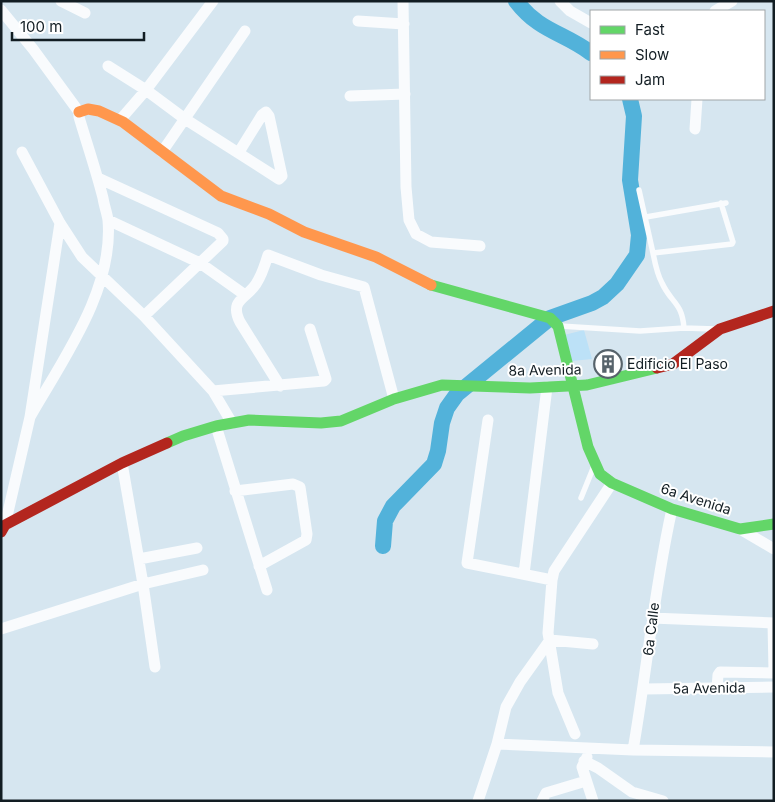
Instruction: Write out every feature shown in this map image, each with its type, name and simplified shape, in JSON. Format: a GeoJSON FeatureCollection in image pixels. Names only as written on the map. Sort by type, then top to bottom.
{"type":"FeatureCollection","features":[{"type":"Feature","properties":{"kind":"street"},"geometry":{"type":"LineString","coordinates":[[61,1],[86,13]]}},
{"type":"Feature","properties":{"kind":"street"},"geometry":{"type":"LineString","coordinates":[[403,1],[406,187],[409,220],[416,234],[431,242],[480,246]]}},
{"type":"Feature","properties":{"kind":"street"},"geometry":{"type":"LineString","coordinates":[[560,1],[570,11],[590,21]]}},
{"type":"Feature","properties":{"kind":"street"},"geometry":{"type":"LineString","coordinates":[[717,10],[732,1]]}},
{"type":"Feature","properties":{"kind":"street"},"geometry":{"type":"LineString","coordinates":[[120,120],[146,90],[210,2]]}},
{"type":"Feature","properties":{"kind":"street"},"geometry":{"type":"LineString","coordinates":[[1,10],[33,49],[79,112],[108,220],[107,250],[102,275],[84,322],[30,417]]}},
{"type":"Feature","properties":{"kind":"street"},"geometry":{"type":"LineString","coordinates":[[358,21],[404,24]]}},
{"type":"Feature","properties":{"kind":"street"},"geometry":{"type":"LineString","coordinates":[[162,152],[245,31]]}},
{"type":"Feature","properties":{"kind":"street"},"geometry":{"type":"LineString","coordinates":[[108,66],[146,90],[185,119],[279,179],[282,176],[269,116],[266,112],[262,115],[239,152]]}},
{"type":"Feature","properties":{"kind":"street"},"geometry":{"type":"LineString","coordinates":[[350,96],[404,94]]}},
{"type":"Feature","properties":{"kind":"street"},"geometry":{"type":"LineString","coordinates":[[695,129],[698,100]]}},
{"type":"Feature","properties":{"kind":"street"},"geometry":{"type":"LineString","coordinates":[[79,112],[94,109],[120,120],[214,193],[225,199],[267,212],[292,227],[368,254],[400,268],[414,278],[430,285],[550,318],[558,326],[588,447],[600,474],[612,484],[554,572],[552,580],[548,633],[558,693],[575,734]]}},
{"type":"Feature","properties":{"kind":"street"},"geometry":{"type":"LineString","coordinates":[[22,152],[60,223],[82,257],[144,316],[213,391],[232,422]]}},
{"type":"Feature","properties":{"kind":"street"},"geometry":{"type":"LineString","coordinates":[[98,178],[218,232],[222,236],[223,241],[144,316]]}},
{"type":"Feature","properties":{"kind":"street"},"geometry":{"type":"LineString","coordinates":[[108,220],[200,263],[245,295]]}},
{"type":"Feature","properties":{"kind":"street"},"geometry":{"type":"LineString","coordinates":[[3,529],[30,417],[60,223]]}},
{"type":"Feature","properties":{"kind":"street"},"geometry":{"type":"LineString","coordinates":[[280,386],[238,317],[237,304],[256,283],[262,273],[268,254],[321,275],[364,287],[394,399]]}},
{"type":"Feature","properties":{"kind":"street","name":"8a Avenida"},"geometry":{"type":"LineString","coordinates":[[3,529],[122,463],[183,436],[216,426],[250,420],[321,423],[341,421],[394,399],[442,385],[530,388],[587,385],[673,364],[720,330],[774,311]]}},
{"type":"Feature","properties":{"kind":"street"},"geometry":{"type":"LineString","coordinates":[[213,391],[319,382],[326,378],[310,329]]}},
{"type":"Feature","properties":{"kind":"street"},"geometry":{"type":"LineString","coordinates":[[524,574],[547,387]]}},
{"type":"Feature","properties":{"kind":"street"},"geometry":{"type":"LineString","coordinates":[[488,420],[467,563],[552,580]]}},
{"type":"Feature","properties":{"kind":"street"},"geometry":{"type":"LineString","coordinates":[[216,426],[234,491],[266,590]]}},
{"type":"Feature","properties":{"kind":"street"},"geometry":{"type":"LineString","coordinates":[[122,463],[155,667]]}},
{"type":"Feature","properties":{"kind":"street"},"geometry":{"type":"LineString","coordinates":[[234,491],[293,484],[297,484],[300,487],[307,534],[306,540],[259,566]]}},
{"type":"Feature","properties":{"kind":"street","name":"6a Avenida"},"geometry":{"type":"LineString","coordinates":[[612,484],[672,509],[740,529],[774,524]]}},
{"type":"Feature","properties":{"kind":"street","name":"6a Calle"},"geometry":{"type":"LineString","coordinates":[[633,750],[644,689],[652,618],[663,550],[672,509]]}},
{"type":"Feature","properties":{"kind":"street"},"geometry":{"type":"LineString","coordinates":[[740,529],[774,549]]}},
{"type":"Feature","properties":{"kind":"street"},"geometry":{"type":"LineString","coordinates":[[139,559],[197,548]]}},
{"type":"Feature","properties":{"kind":"street"},"geometry":{"type":"LineString","coordinates":[[1,629],[143,584],[203,570]]}},
{"type":"Feature","properties":{"kind":"street"},"geometry":{"type":"LineString","coordinates":[[652,618],[774,623],[774,672],[720,672],[717,688]]}},
{"type":"Feature","properties":{"kind":"street"},"geometry":{"type":"LineString","coordinates":[[550,640],[593,644]]}},
{"type":"Feature","properties":{"kind":"street"},"geometry":{"type":"LineString","coordinates":[[478,801],[497,744],[506,707],[520,682],[550,640]]}},
{"type":"Feature","properties":{"kind":"street","name":"5a Avenida"},"geometry":{"type":"LineString","coordinates":[[644,689],[774,687]]}},
{"type":"Feature","properties":{"kind":"street"},"geometry":{"type":"LineString","coordinates":[[497,744],[633,750],[774,752]]}},
{"type":"Feature","properties":{"kind":"street"},"geometry":{"type":"LineString","coordinates":[[591,748],[582,767],[593,801]]}},
{"type":"Feature","properties":{"kind":"street"},"geometry":{"type":"LineString","coordinates":[[584,760],[632,792],[663,801]]}},
{"type":"Feature","properties":{"kind":"street"},"geometry":{"type":"LineString","coordinates":[[542,801],[546,793],[586,782]]}},
{"type":"Feature","properties":{"kind":"lane"},"geometry":{"type":"LineString","coordinates":[[639,190],[662,285],[678,305],[683,318],[684,328]]}},
{"type":"Feature","properties":{"kind":"lane"},"geometry":{"type":"LineString","coordinates":[[646,217],[724,203],[733,242],[732,244],[653,253]]}},
{"type":"Feature","properties":{"kind":"lane"},"geometry":{"type":"LineString","coordinates":[[558,326],[640,331],[684,328],[720,330]]}},
{"type":"Feature","properties":{"kind":"lane"},"geometry":{"type":"LineString","coordinates":[[581,498],[594,464]]}},
{"type":"Feature","properties":{"kind":"shaded area"},"geometry":{"type":"Polygon","coordinates":[[[584,330],[592,359],[572,361],[564,335],[584,330]]]}},
{"type":"Feature","properties":{"kind":"building","name":"Edificio El Paso"},"geometry":{"type":"Polygon","coordinates":[[[610,357],[613,369],[606,371],[603,358],[610,357]]]}},
{"type":"Feature","properties":{"kind":"waterway"},"geometry":{"type":"LineString","coordinates":[[516,1],[543,26],[590,52]]}},
{"type":"Feature","properties":{"kind":"waterway"},"geometry":{"type":"LineString","coordinates":[[383,546],[385,521],[393,506],[434,464],[442,423],[447,408],[457,394],[550,318],[592,303],[603,297],[617,284],[637,255],[639,235],[630,180],[634,116],[630,100]]}},
{"type":"Feature","properties":{"kind":"traffic: fast"},"geometry":{"type":"LineString","coordinates":[[431,285],[550,318],[558,326],[588,447],[600,474],[612,483],[672,509],[740,529],[774,524]]}},
{"type":"Feature","properties":{"kind":"traffic: fast"},"geometry":{"type":"LineString","coordinates":[[167,443],[216,426],[249,420],[321,423],[341,421],[394,399],[442,385],[530,388],[587,385],[657,368]]}},
{"type":"Feature","properties":{"kind":"traffic: slow"},"geometry":{"type":"LineString","coordinates":[[79,112],[88,109],[99,111],[123,122],[221,196],[269,214],[304,232],[376,257],[431,285]]}},
{"type":"Feature","properties":{"kind":"traffic: jam"},"geometry":{"type":"LineString","coordinates":[[657,368],[673,364],[720,329],[774,311]]}},
{"type":"Feature","properties":{"kind":"traffic: jam"},"geometry":{"type":"LineString","coordinates":[[1,532],[5,525],[122,463],[167,443]]}},
{"type":"Feature","properties":{"kind":"place","name":"Edificio El Paso"},"geometry":{"type":"Point","coordinates":[608,364]}}]}
